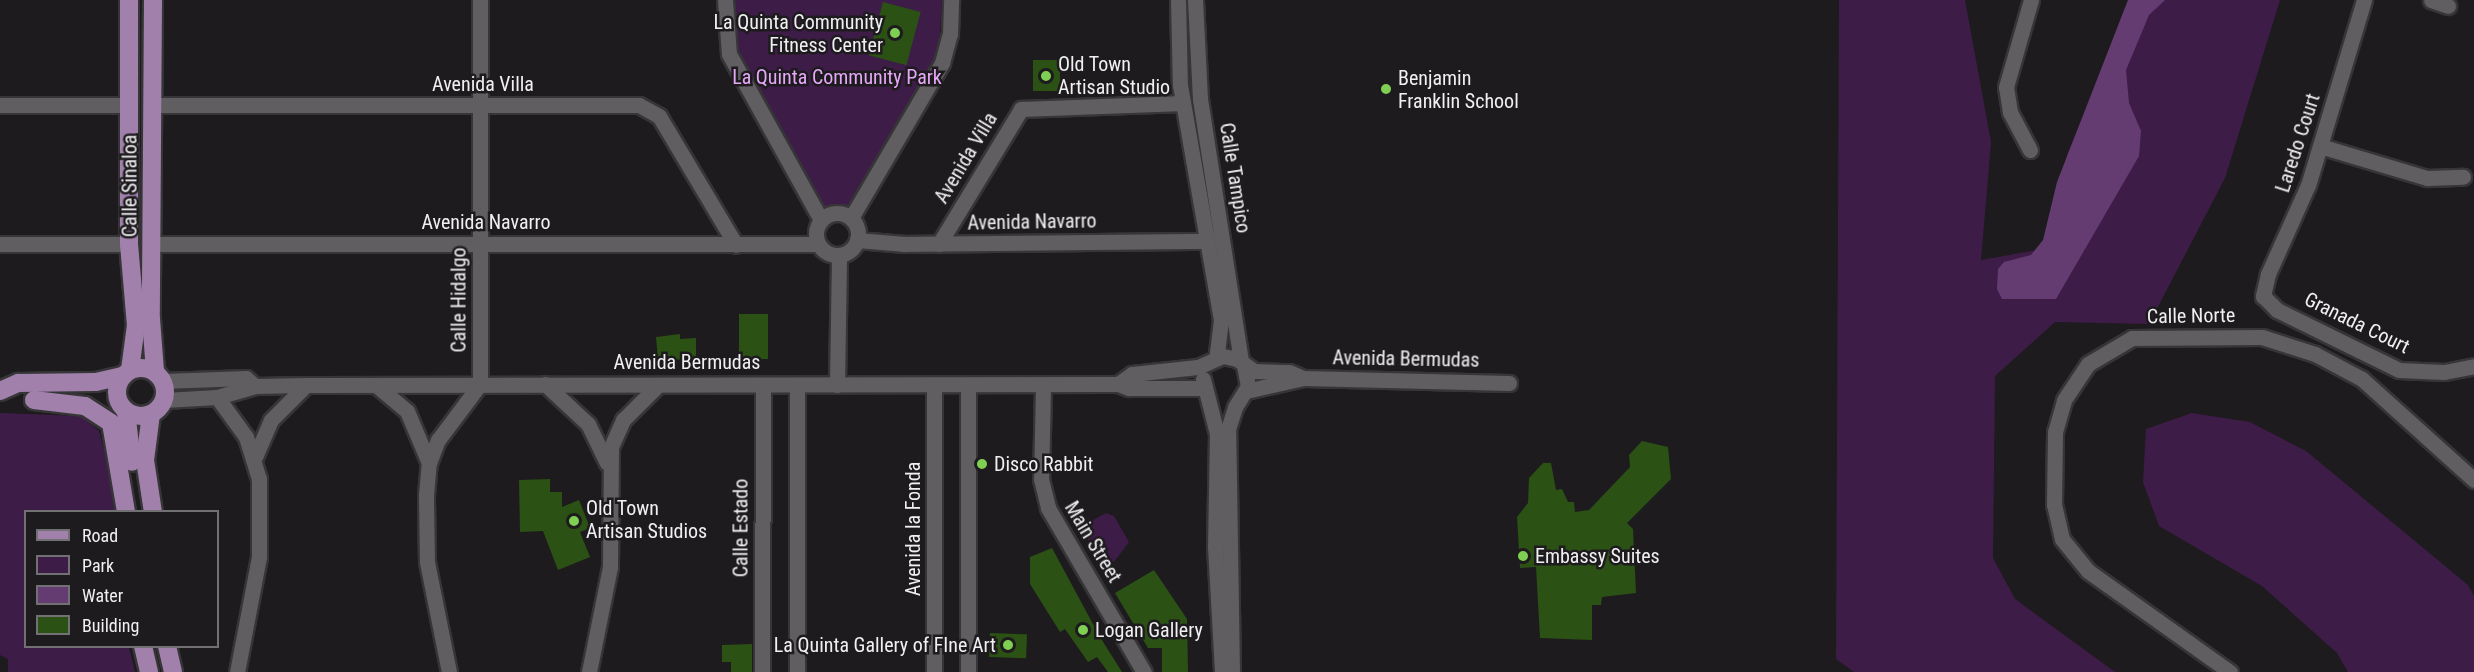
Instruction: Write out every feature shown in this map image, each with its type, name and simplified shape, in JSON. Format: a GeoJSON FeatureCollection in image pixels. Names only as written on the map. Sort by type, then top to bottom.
{"type":"FeatureCollection","features":[{"type":"Feature","properties":{"kind":"main road","name":"Calle Sinaloa"},"geometry":{"type":"LineString","coordinates":[[126,373],[136,326],[129,244],[129,0]]}},
{"type":"Feature","properties":{"kind":"main road","name":"Calle Sinaloa"},"geometry":{"type":"LineString","coordinates":[[153,0],[153,244],[159,376]]}},
{"type":"Feature","properties":{"kind":"main road"},"geometry":{"type":"LineString","coordinates":[[126,373],[117,388],[122,406],[132,510]]}},
{"type":"Feature","properties":{"kind":"main road"},"geometry":{"type":"LineString","coordinates":[[151,414],[89,396],[17,401],[3,391],[18,383],[96,382],[126,373],[159,376],[164,400],[151,414],[145,460],[153,510]]}},
{"type":"Feature","properties":{"kind":"main road"},"geometry":{"type":"LineString","coordinates":[[34,399],[86,406],[111,423],[126,510]]}},
{"type":"Feature","properties":{"kind":"main road"},"geometry":{"type":"LineString","coordinates":[[143,648],[149,672]]}},
{"type":"Feature","properties":{"kind":"main road"},"geometry":{"type":"LineString","coordinates":[[167,648],[173,672]]}},
{"type":"Feature","properties":{"kind":"street","name":"Calle Hidalgo"},"geometry":{"type":"LineString","coordinates":[[480,0],[480,384]]}},
{"type":"Feature","properties":{"kind":"street"},"geometry":{"type":"LineString","coordinates":[[725,0],[729,54],[821,220],[818,244],[839,255]]}},
{"type":"Feature","properties":{"kind":"street"},"geometry":{"type":"LineString","coordinates":[[837,385],[839,255],[857,240],[850,218],[942,63],[950,34],[951,0]]}},
{"type":"Feature","properties":{"kind":"street","name":"Calle Tampico"},"geometry":{"type":"LineString","coordinates":[[1178,0],[1183,103],[1221,320],[1213,361],[1204,375],[1217,434],[1215,546],[1222,672]]}},
{"type":"Feature","properties":{"kind":"street","name":"Calle Tampico"},"geometry":{"type":"LineString","coordinates":[[1195,0],[1200,99],[1243,363],[1249,375],[1245,393],[1228,429],[1232,672]]}},
{"type":"Feature","properties":{"kind":"street"},"geometry":{"type":"LineString","coordinates":[[2030,150],[2010,112],[2006,87],[2031,0]]}},
{"type":"Feature","properties":{"kind":"street","name":"Laredo Court"},"geometry":{"type":"LineString","coordinates":[[2263,296],[2320,146],[2364,0]]}},
{"type":"Feature","properties":{"kind":"street"},"geometry":{"type":"LineString","coordinates":[[2430,0],[2448,6]]}},
{"type":"Feature","properties":{"kind":"street","name":"Avenida Villa"},"geometry":{"type":"LineString","coordinates":[[939,244],[1021,109],[1183,103]]}},
{"type":"Feature","properties":{"kind":"street"},"geometry":{"type":"LineString","coordinates":[[0,105],[129,105]]}},
{"type":"Feature","properties":{"kind":"street","name":"Avenida Villa"},"geometry":{"type":"LineString","coordinates":[[153,105],[480,105],[651,108],[736,245]]}},
{"type":"Feature","properties":{"kind":"street"},"geometry":{"type":"LineString","coordinates":[[2320,146],[2427,178],[2463,177]]}},
{"type":"Feature","properties":{"kind":"street"},"geometry":{"type":"LineString","coordinates":[[821,220],[835,213],[850,218]]}},
{"type":"Feature","properties":{"kind":"street","name":"Avenida Navarro"},"geometry":{"type":"LineString","coordinates":[[857,240],[939,244],[1208,241]]}},
{"type":"Feature","properties":{"kind":"street"},"geometry":{"type":"LineString","coordinates":[[0,244],[129,244]]}},
{"type":"Feature","properties":{"kind":"street","name":"Avenida Navarro"},"geometry":{"type":"LineString","coordinates":[[153,244],[818,244]]}},
{"type":"Feature","properties":{"kind":"street","name":"Granada Court"},"geometry":{"type":"LineString","coordinates":[[2263,296],[2277,310],[2399,370],[2444,372],[2474,366]]}},
{"type":"Feature","properties":{"kind":"street","name":"Calle Norte"},"geometry":{"type":"LineString","coordinates":[[2230,672],[2088,571],[2062,539],[2054,505],[2055,432],[2064,400],[2088,364],[2132,338],[2262,336],[2315,354],[2362,379],[2474,480]]}},
{"type":"Feature","properties":{"kind":"street","name":"Avenida Bermudas"},"geometry":{"type":"LineString","coordinates":[[1118,384],[1132,374],[1213,361],[1230,356],[1254,371],[1289,372],[1303,378]]}},
{"type":"Feature","properties":{"kind":"street","name":"Avenida Bermudas"},"geometry":{"type":"LineString","coordinates":[[159,376],[246,378],[255,386]]}},
{"type":"Feature","properties":{"kind":"street","name":"Avenida Bermudas"},"geometry":{"type":"LineString","coordinates":[[164,400],[218,397],[255,386],[306,385],[1043,387],[1118,384],[1129,388],[1207,391],[1228,402],[1245,393],[1303,378],[1509,383]]}},
{"type":"Feature","properties":{"kind":"street"},"geometry":{"type":"LineString","coordinates":[[449,672],[427,562],[429,463],[438,440],[480,384]]}},
{"type":"Feature","properties":{"kind":"street"},"geometry":{"type":"LineString","coordinates":[[545,384],[588,424],[609,468]]}},
{"type":"Feature","properties":{"kind":"street"},"geometry":{"type":"LineString","coordinates":[[237,672],[259,557],[255,458],[271,420],[306,385]]}},
{"type":"Feature","properties":{"kind":"street"},"geometry":{"type":"LineString","coordinates":[[376,385],[407,411],[429,463]]}},
{"type":"Feature","properties":{"kind":"street"},"geometry":{"type":"LineString","coordinates":[[589,672],[610,567],[609,468],[616,432],[658,385]]}},
{"type":"Feature","properties":{"kind":"street","name":"Calle Estado"},"geometry":{"type":"LineString","coordinates":[[762,672],[763,385]]}},
{"type":"Feature","properties":{"kind":"street"},"geometry":{"type":"LineString","coordinates":[[797,385],[797,672]]}},
{"type":"Feature","properties":{"kind":"street","name":"Avenida la Fonda"},"geometry":{"type":"LineString","coordinates":[[934,385],[934,672]]}},
{"type":"Feature","properties":{"kind":"street"},"geometry":{"type":"LineString","coordinates":[[968,385],[968,672]]}},
{"type":"Feature","properties":{"kind":"street","name":"Main Street"},"geometry":{"type":"LineString","coordinates":[[1043,387],[1043,495],[1144,672]]}},
{"type":"Feature","properties":{"kind":"street"},"geometry":{"type":"LineString","coordinates":[[218,397],[255,458]]}},
{"type":"Feature","properties":{"kind":"green space","name":"La Quinta Community Park"},"geometry":{"type":"Polygon","coordinates":[[[730,0],[942,0],[939,50],[853,207],[824,209],[733,46],[730,0]]]}},
{"type":"Feature","properties":{"kind":"green space"},"geometry":{"type":"Polygon","coordinates":[[[1839,0],[1965,0],[1991,142],[1981,260],[2043,249],[2068,152],[2132,0],[2280,0],[2225,178],[2149,324],[2055,322],[1995,376],[1993,558],[2015,599],[2115,672],[1854,672],[1836,659],[1839,0]]]}},
{"type":"Feature","properties":{"kind":"green space"},"geometry":{"type":"Polygon","coordinates":[[[0,413],[81,416],[99,431],[114,488],[115,510],[24,510],[24,648],[129,648],[135,672],[8,672],[8,659],[0,655],[0,413]]]}},
{"type":"Feature","properties":{"kind":"green space"},"geometry":{"type":"Polygon","coordinates":[[[2192,413],[2250,422],[2306,451],[2468,585],[2474,596],[2474,672],[2348,672],[2337,653],[2262,586],[2159,526],[2143,482],[2146,429],[2192,413]]]}},
{"type":"Feature","properties":{"kind":"green space"},"geometry":{"type":"Polygon","coordinates":[[[1106,513],[1114,516],[1129,542],[1114,562],[1100,559],[1080,527],[1106,513]]]}},
{"type":"Feature","properties":{"kind":"water"},"geometry":{"type":"Polygon","coordinates":[[[2128,0],[2165,0],[2149,15],[2126,70],[2129,103],[2141,131],[2139,156],[2056,299],[2002,299],[1997,289],[1998,269],[2004,262],[2031,255],[2043,240],[2057,182],[2128,0]]]}},
{"type":"Feature","properties":{"kind":"building","name":"La Quinta Community Fitness Center"},"geometry":{"type":"Polygon","coordinates":[[[883,2],[921,12],[906,65],[869,55],[883,2]]]}},
{"type":"Feature","properties":{"kind":"building","name":"Old Town Artisan Studio"},"geometry":{"type":"Polygon","coordinates":[[[1033,60],[1060,60],[1060,91],[1033,91],[1033,60]]]}},
{"type":"Feature","properties":{"kind":"building"},"geometry":{"type":"Polygon","coordinates":[[[739,314],[768,314],[768,359],[739,359],[739,314]]]}},
{"type":"Feature","properties":{"kind":"building"},"geometry":{"type":"Polygon","coordinates":[[[680,334],[680,339],[696,338],[696,359],[658,360],[656,337],[680,334]]]}},
{"type":"Feature","properties":{"kind":"building"},"geometry":{"type":"Polygon","coordinates":[[[1642,441],[1668,447],[1671,479],[1627,523],[1633,529],[1636,593],[1602,597],[1601,605],[1592,605],[1592,640],[1540,638],[1536,567],[1520,568],[1517,517],[1528,503],[1529,478],[1543,463],[1551,463],[1556,490],[1562,489],[1568,502],[1574,502],[1575,512],[1589,510],[1630,467],[1629,455],[1642,441]]]}},
{"type":"Feature","properties":{"kind":"building","name":"Old Town Artisan Studios"},"geometry":{"type":"Polygon","coordinates":[[[550,479],[550,492],[562,492],[562,507],[579,500],[590,528],[580,532],[590,557],[558,570],[543,531],[520,532],[519,480],[550,479]]]}},
{"type":"Feature","properties":{"kind":"building"},"geometry":{"type":"Polygon","coordinates":[[[1052,548],[1100,637],[1122,672],[1108,672],[1097,657],[1088,662],[1065,629],[1060,632],[1030,584],[1030,557],[1052,548]]]}},
{"type":"Feature","properties":{"kind":"building"},"geometry":{"type":"Polygon","coordinates":[[[1154,570],[1187,619],[1188,672],[1162,672],[1162,648],[1148,648],[1115,593],[1154,570]]]}},
{"type":"Feature","properties":{"kind":"building","name":"La Quinta Gallery of FIne Art"},"geometry":{"type":"Polygon","coordinates":[[[990,633],[1027,634],[1026,658],[989,657],[990,633]]]}},
{"type":"Feature","properties":{"kind":"building"},"geometry":{"type":"Polygon","coordinates":[[[752,644],[752,672],[731,672],[731,662],[722,662],[722,645],[752,644]]]}},
{"type":"Feature","properties":{"kind":"place","name":"La Quinta Community Fitness Center"},"geometry":{"type":"Point","coordinates":[895,33]}},
{"type":"Feature","properties":{"kind":"place","name":"Old Town Artisan Studio"},"geometry":{"type":"Point","coordinates":[1046,76]}},
{"type":"Feature","properties":{"kind":"place","name":"Benjamin Franklin School"},"geometry":{"type":"Point","coordinates":[1386,89]}},
{"type":"Feature","properties":{"kind":"place","name":"Disco Rabbit"},"geometry":{"type":"Point","coordinates":[982,464]}},
{"type":"Feature","properties":{"kind":"place","name":"Old Town Artisan Studios"},"geometry":{"type":"Point","coordinates":[574,521]}},
{"type":"Feature","properties":{"kind":"place","name":"Embassy Suites"},"geometry":{"type":"Point","coordinates":[1523,556]}},
{"type":"Feature","properties":{"kind":"place","name":"Logan Gallery"},"geometry":{"type":"Point","coordinates":[1083,630]}},
{"type":"Feature","properties":{"kind":"place","name":"La Quinta Gallery of FIne Art"},"geometry":{"type":"Point","coordinates":[1008,645]}}]}
